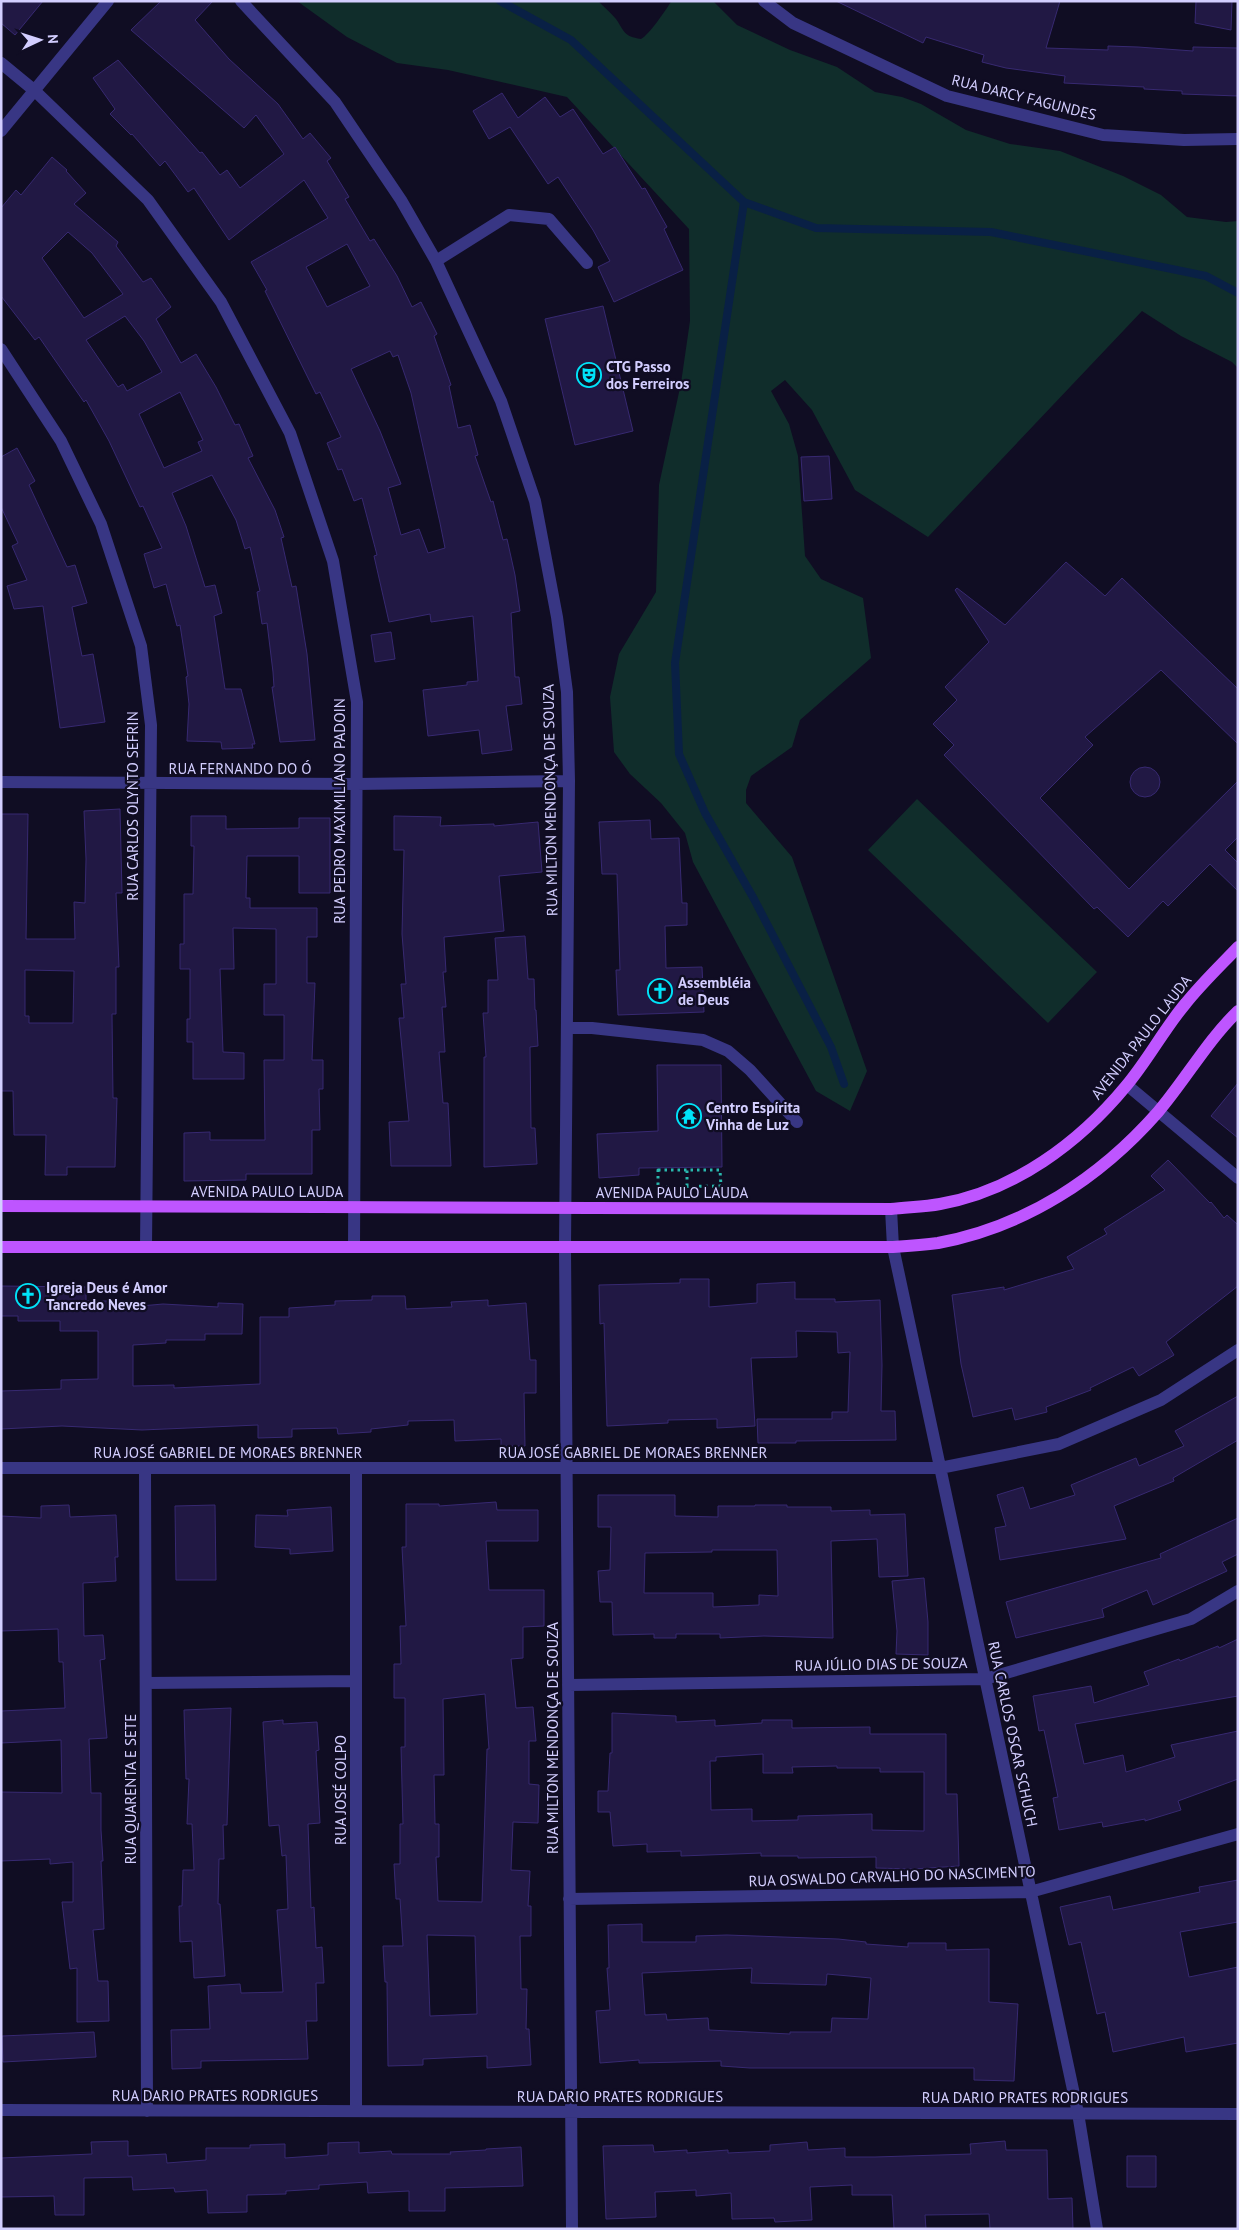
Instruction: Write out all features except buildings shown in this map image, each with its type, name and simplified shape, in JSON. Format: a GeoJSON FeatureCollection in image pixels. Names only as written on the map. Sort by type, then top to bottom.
{"type":"FeatureCollection","features":[{"type":"Feature","properties":{"kind":"main road","name":"AVENIDA PAULO LAUDA"},"geometry":{"type":"LineString","coordinates":[[1,1206],[891,1209],[940,1204],[967,1197],[1034,1168],[1063,1147],[1097,1118],[1127,1085],[1186,1002],[1238,947]]}},
{"type":"Feature","properties":{"kind":"main road"},"geometry":{"type":"LineString","coordinates":[[1,1247],[893,1247],[938,1243],[999,1226],[1053,1202],[1082,1182],[1119,1151],[1158,1112],[1238,1011]]}},
{"type":"Feature","properties":{"kind":"street"},"geometry":{"type":"LineString","coordinates":[[1,131],[108,1]]}},
{"type":"Feature","properties":{"kind":"street","name":"RUA MILTON MENDONÇA DE SOUZA"},"geometry":{"type":"LineString","coordinates":[[241,1],[335,102],[401,200],[436,262],[501,401],[535,501],[556,617],[566,692],[569,781],[565,1247],[572,2229]]}},
{"type":"Feature","properties":{"kind":"street","name":"RUA DARCY FAGUNDES"},"geometry":{"type":"LineString","coordinates":[[764,1],[793,24],[947,96],[1036,120],[1103,135],[1184,140],[1238,139]]}},
{"type":"Feature","properties":{"kind":"street","name":"RUA PEDRO MAXIMILIANO PADOIN"},"geometry":{"type":"LineString","coordinates":[[1,63],[35,91],[148,200],[220,302],[290,434],[334,561],[357,702],[354,1247]]}},
{"type":"Feature","properties":{"kind":"street"},"geometry":{"type":"LineString","coordinates":[[436,262],[509,215],[549,219],[587,264]]}},
{"type":"Feature","properties":{"kind":"street","name":"RUA CARLOS OLYNTO SEFRIN"},"geometry":{"type":"LineString","coordinates":[[1,349],[61,441],[101,524],[140,646],[151,725],[146,1247]]}},
{"type":"Feature","properties":{"kind":"street","name":"RUA FERNANDO DO Ó"},"geometry":{"type":"LineString","coordinates":[[1,782],[357,784],[569,781]]}},
{"type":"Feature","properties":{"kind":"street"},"geometry":{"type":"LineString","coordinates":[[567,1028],[592,1028],[703,1040],[728,1051],[750,1070],[797,1122]]}},
{"type":"Feature","properties":{"kind":"street"},"geometry":{"type":"LineString","coordinates":[[1127,1085],[1238,1178]]}},
{"type":"Feature","properties":{"kind":"street","name":"RUA CARLOS OSCAR SCHUCH"},"geometry":{"type":"LineString","coordinates":[[891,1209],[893,1247],[1078,2113],[1097,2229]]}},
{"type":"Feature","properties":{"kind":"street","name":"RUA JOSÉ GABRIEL DE MORAES BRENNER"},"geometry":{"type":"LineString","coordinates":[[1,1468],[940,1468],[1059,1444],[1161,1400],[1238,1350]]}},
{"type":"Feature","properties":{"kind":"street","name":"RUA QUARENTA E SETE"},"geometry":{"type":"LineString","coordinates":[[145,1468],[147,2111]]}},
{"type":"Feature","properties":{"kind":"street","name":"RUA JOSÉ COLPO"},"geometry":{"type":"LineString","coordinates":[[356,1468],[356,2111]]}},
{"type":"Feature","properties":{"kind":"street","name":"RUA JÚLIO DIAS DE SOUZA"},"geometry":{"type":"LineString","coordinates":[[568,1685],[985,1679],[1191,1618],[1238,1591]]}},
{"type":"Feature","properties":{"kind":"street"},"geometry":{"type":"LineString","coordinates":[[146,1683],[356,1682]]}},
{"type":"Feature","properties":{"kind":"street","name":"RUA OSWALDO CARVALHO DO NASCIMENTO"},"geometry":{"type":"LineString","coordinates":[[569,1899],[1030,1892],[1238,1834]]}},
{"type":"Feature","properties":{"kind":"street","name":"RUA DARIO PRATES RODRIGUES"},"geometry":{"type":"LineString","coordinates":[[1,2110],[1238,2114]]}},
{"type":"Feature","properties":{"kind":"path"},"geometry":{"type":"LineString","coordinates":[[658,1170],[720,1170],[720,1186],[687,1186],[658,1186],[658,1170]]}},
{"type":"Feature","properties":{"kind":"path"},"geometry":{"type":"LineString","coordinates":[[687,1186],[688,1170]]}},
{"type":"Feature","properties":{"kind":"green space"},"geometry":{"type":"Polygon","coordinates":[[[297,1],[598,1],[616,19],[625,33],[641,39],[652,28],[671,2],[713,1],[737,25],[790,50],[837,67],[875,92],[902,97],[921,104],[966,130],[1010,144],[1060,151],[1123,176],[1161,195],[1187,217],[1226,222],[1238,221],[1238,368],[1232,362],[1181,336],[1142,311],[928,537],[855,490],[812,410],[785,380],[771,391],[789,424],[798,456],[805,556],[821,579],[863,598],[871,658],[800,720],[792,747],[751,776],[746,790],[746,803],[792,857],[867,1071],[850,1111],[816,1091],[693,862],[685,833],[661,803],[630,774],[614,752],[610,697],[619,654],[656,592],[659,485],[681,383],[690,321],[689,229],[567,97],[448,70],[397,63],[347,37],[297,1]]]}},
{"type":"Feature","properties":{"kind":"green space"},"geometry":{"type":"Polygon","coordinates":[[[917,799],[1097,972],[1048,1023],[868,850],[917,799]]]}},
{"type":"Feature","properties":{"kind":"waterway"},"geometry":{"type":"LineString","coordinates":[[500,1],[571,40],[744,202],[816,228],[991,232],[1206,276],[1238,293]]}},
{"type":"Feature","properties":{"kind":"waterway"},"geometry":{"type":"LineString","coordinates":[[744,202],[675,663],[679,754],[705,813],[754,899],[831,1047],[844,1084]]}},
{"type":"Feature","properties":{"kind":"place","name":"CTG Passo dos Ferreiros"},"geometry":{"type":"Point","coordinates":[589,375]}},
{"type":"Feature","properties":{"kind":"place","name":"Assembléia de Deus"},"geometry":{"type":"Point","coordinates":[660,991]}},
{"type":"Feature","properties":{"kind":"place","name":"Centro Espírita Vinha de Luz"},"geometry":{"type":"Point","coordinates":[689,1116]}},
{"type":"Feature","properties":{"kind":"place","name":"Igreja Deus é Amor Tancredo Neves"},"geometry":{"type":"Point","coordinates":[28,1296]}}]}
